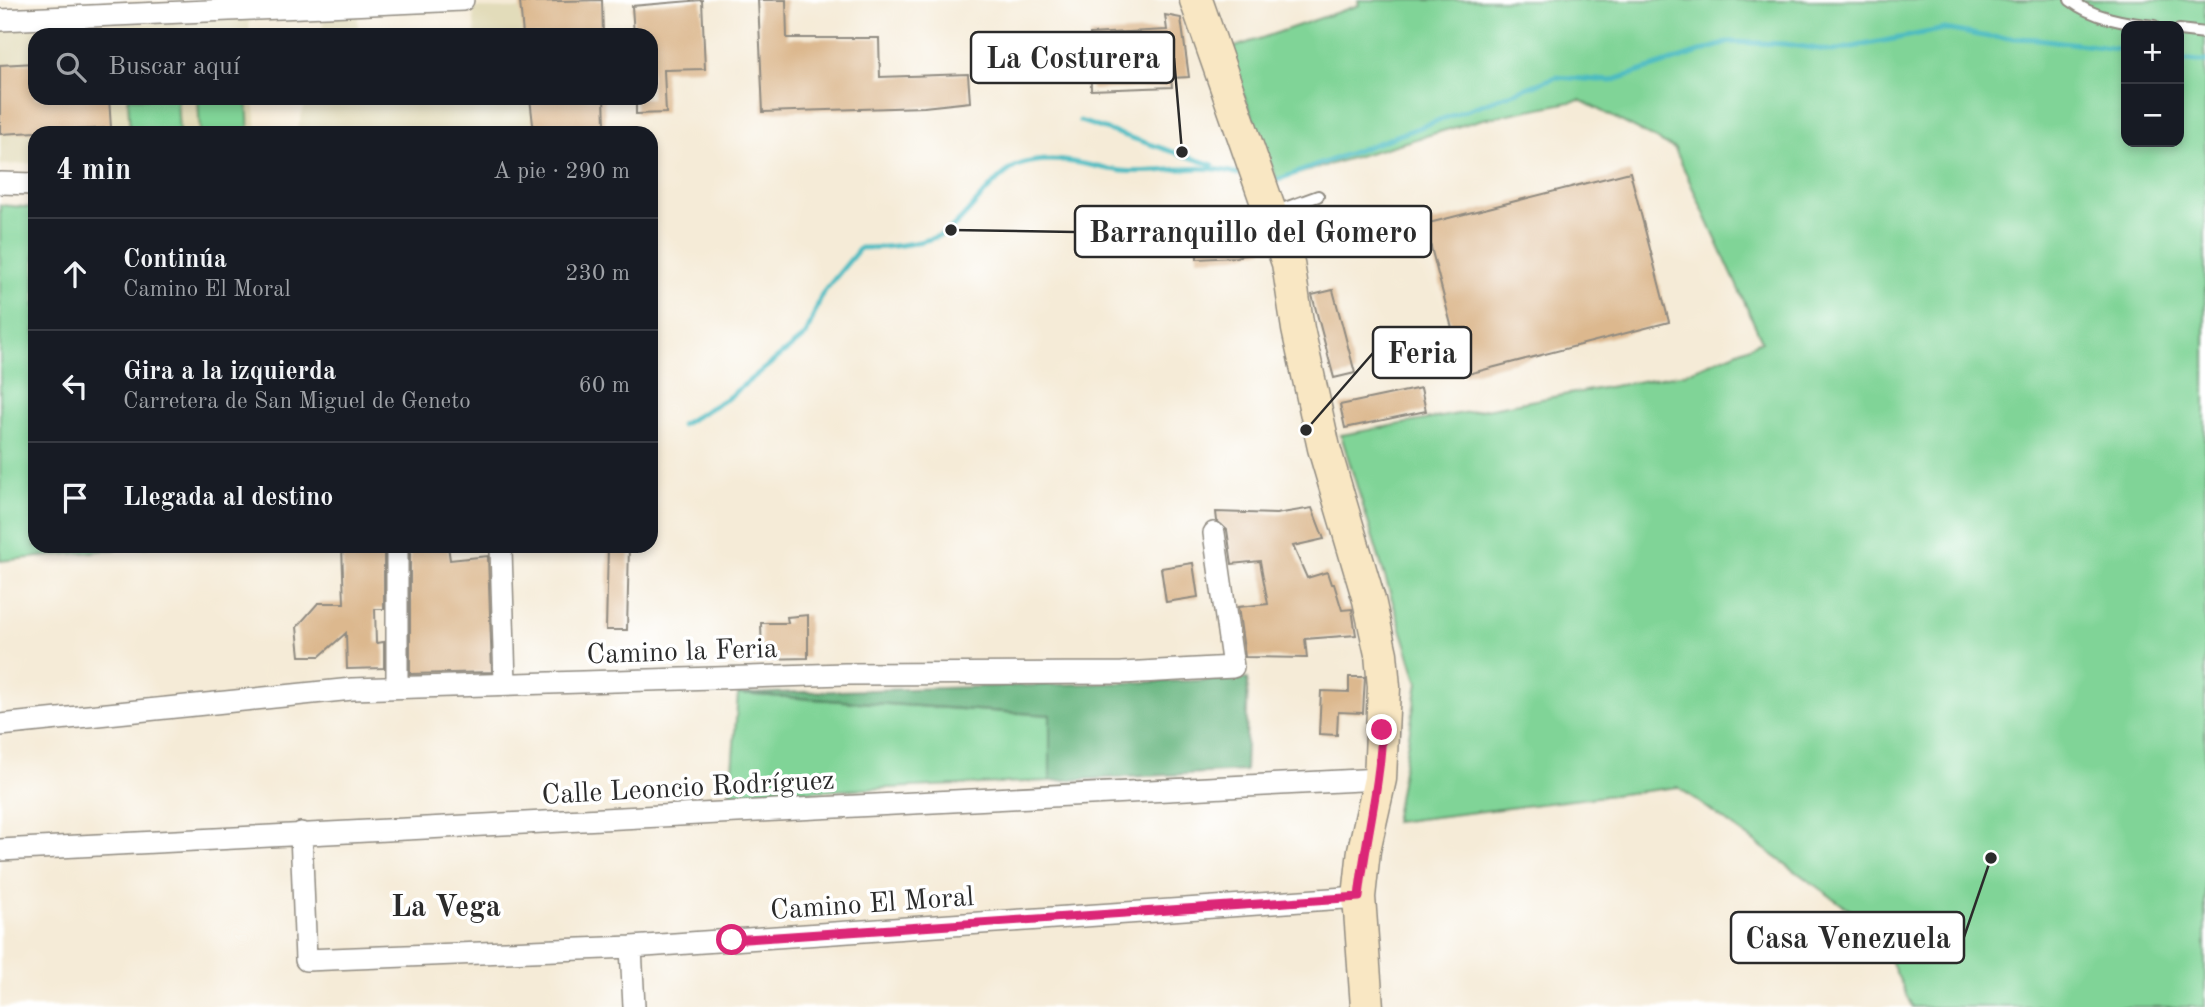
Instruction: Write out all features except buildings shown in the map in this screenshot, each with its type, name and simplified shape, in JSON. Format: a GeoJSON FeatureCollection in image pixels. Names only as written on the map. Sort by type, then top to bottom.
{"type":"FeatureCollection","features":[{"type":"Feature","properties":{"kind":"main road"},"geometry":{"type":"LineString","coordinates":[[1196,0],[1230,104],[1272,213],[1288,263],[1298,329],[1324,447],[1369,600],[1381,654],[1384,687],[1380,779],[1364,850],[1359,897],[1367,1007]]}},
{"type":"Feature","properties":{"kind":"street"},"geometry":{"type":"LineString","coordinates":[[0,20],[463,0]]}},
{"type":"Feature","properties":{"kind":"street"},"geometry":{"type":"LineString","coordinates":[[0,183],[28,184]]}},
{"type":"Feature","properties":{"kind":"street","name":"Camino la Feria"},"geometry":{"type":"LineString","coordinates":[[0,725],[397,687],[845,674],[1122,673],[1233,667],[1214,533]]}},
{"type":"Feature","properties":{"kind":"street"},"geometry":{"type":"LineString","coordinates":[[397,553],[397,687]]}},
{"type":"Feature","properties":{"kind":"street"},"geometry":{"type":"LineString","coordinates":[[501,553],[505,683]]}},
{"type":"Feature","properties":{"kind":"street","name":"Calle Leoncio Rodríguez"},"geometry":{"type":"LineString","coordinates":[[0,850],[1380,779]]}},
{"type":"Feature","properties":{"kind":"street","name":"Camino El Moral"},"geometry":{"type":"LineString","coordinates":[[301,833],[306,960],[631,947],[1359,897]]}},
{"type":"Feature","properties":{"kind":"street"},"geometry":{"type":"LineString","coordinates":[[631,947],[634,1007]]}},
{"type":"Feature","properties":{"kind":"lane"},"geometry":{"type":"LineString","coordinates":[[2070,0],[2079,7],[2121,21]]}},
{"type":"Feature","properties":{"kind":"lane"},"geometry":{"type":"LineString","coordinates":[[2184,31],[2205,33]]}},
{"type":"Feature","properties":{"kind":"lane"},"geometry":{"type":"LineString","coordinates":[[1272,213],[1318,196]]}},
{"type":"Feature","properties":{"kind":"shaded area"},"geometry":{"type":"Polygon","coordinates":[[[473,8],[520,9],[522,28],[474,28],[473,8]]]}},
{"type":"Feature","properties":{"kind":"shaded area"},"geometry":{"type":"Polygon","coordinates":[[[358,9],[358,28],[322,28],[328,10],[358,9]]]}},
{"type":"Feature","properties":{"kind":"shaded area"},"geometry":{"type":"Polygon","coordinates":[[[249,18],[250,28],[42,28],[249,18]]]}},
{"type":"Feature","properties":{"kind":"shaded area"},"geometry":{"type":"Polygon","coordinates":[[[28,29],[28,105],[255,105],[256,126],[28,126],[28,163],[0,165],[0,30],[28,29]]]}},
{"type":"Feature","properties":{"kind":"shaded area"},"geometry":{"type":"Polygon","coordinates":[[[305,105],[531,105],[533,126],[298,126],[305,105]]]}},
{"type":"Feature","properties":{"kind":"green space"},"geometry":{"type":"Polygon","coordinates":[[[1358,0],[2205,0],[2205,1007],[1912,1007],[1876,929],[1678,787],[1394,822],[1418,683],[1341,435],[1686,373],[1762,341],[1675,149],[1580,100],[1483,119],[1277,180],[1226,50],[1359,5],[1358,0]]]}},
{"type":"Feature","properties":{"kind":"green space"},"geometry":{"type":"Polygon","coordinates":[[[128,105],[177,105],[179,126],[130,126],[128,105]]]}},
{"type":"Feature","properties":{"kind":"green space"},"geometry":{"type":"Polygon","coordinates":[[[198,105],[247,105],[249,126],[200,126],[198,105]]]}},
{"type":"Feature","properties":{"kind":"green space"},"geometry":{"type":"Polygon","coordinates":[[[0,205],[28,207],[28,553],[79,553],[0,561],[0,205]]]}},
{"type":"Feature","properties":{"kind":"green space"},"geometry":{"type":"Polygon","coordinates":[[[1248,679],[1245,771],[1050,781],[1050,715],[738,694],[1248,679]]]}},
{"type":"Feature","properties":{"kind":"green space"},"geometry":{"type":"Polygon","coordinates":[[[738,694],[1050,715],[1050,781],[730,795],[738,694]]]}},
{"type":"Feature","properties":{"kind":"waterway"},"geometry":{"type":"LineString","coordinates":[[1277,180],[1556,77],[1611,81],[1730,42],[1785,44],[1832,51],[1945,29],[1989,37],[2038,39],[2121,49]]}},
{"type":"Feature","properties":{"kind":"waterway"},"geometry":{"type":"LineString","coordinates":[[2184,61],[2205,61]]}},
{"type":"Feature","properties":{"kind":"waterway"},"geometry":{"type":"LineString","coordinates":[[1080,121],[1213,165]]}},
{"type":"Feature","properties":{"kind":"waterway"},"geometry":{"type":"LineString","coordinates":[[681,425],[729,397],[806,335],[822,294],[860,248],[908,244],[944,233],[952,228],[994,183],[1013,168],[1035,161],[1061,160],[1122,171],[1194,168],[1238,174]]}},
{"type":"Feature","properties":{"kind":"place","name":"La Costurera"},"geometry":{"type":"Point","coordinates":[1182,152]}},
{"type":"Feature","properties":{"kind":"place","name":"Barranquillo del Gomero"},"geometry":{"type":"Point","coordinates":[951,230]}},
{"type":"Feature","properties":{"kind":"place","name":"Feria"},"geometry":{"type":"Point","coordinates":[1306,430]}},
{"type":"Feature","properties":{"kind":"place","name":"Casa Venezuela"},"geometry":{"type":"Point","coordinates":[1991,858]}},
{"type":"Feature","properties":{"kind":"district","name":"La Vega"},"geometry":{"type":"Point","coordinates":[446,906]}},
{"type":"Feature","properties":{"kind":"route"},"geometry":{"type":"LineString","coordinates":[[732,940],[1359,897],[1364,850],[1380,779],[1382,730]]}}]}
